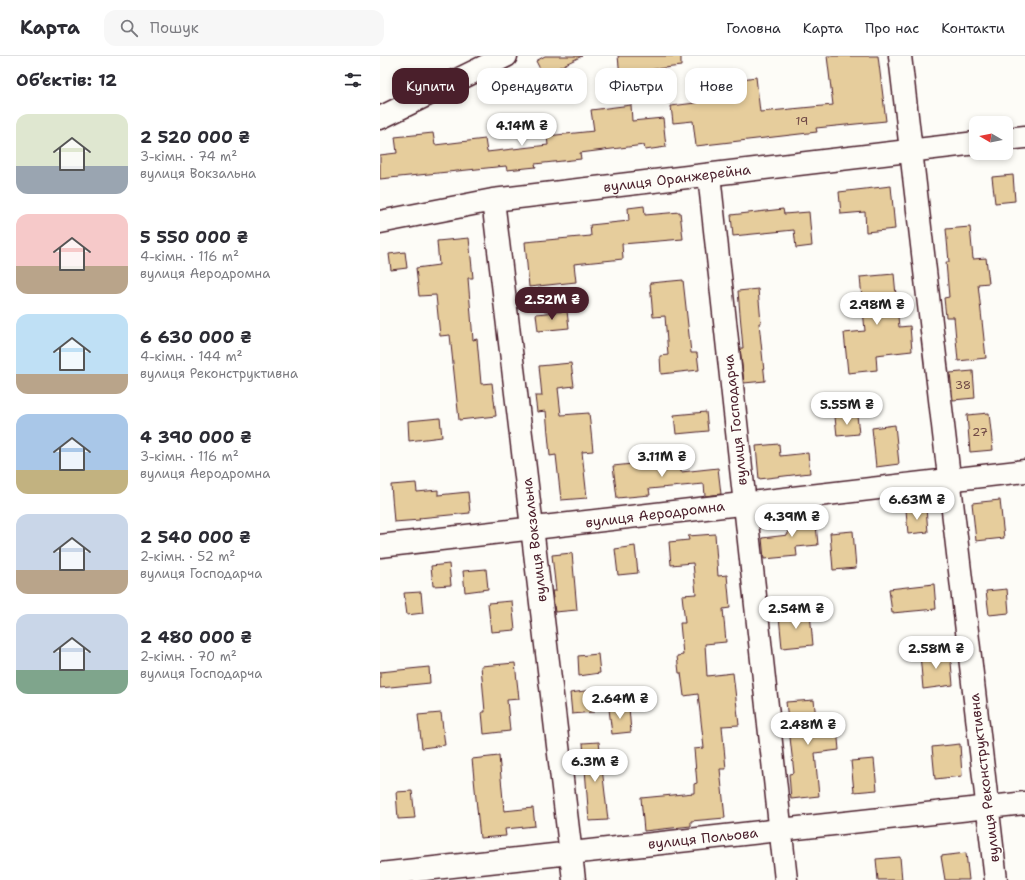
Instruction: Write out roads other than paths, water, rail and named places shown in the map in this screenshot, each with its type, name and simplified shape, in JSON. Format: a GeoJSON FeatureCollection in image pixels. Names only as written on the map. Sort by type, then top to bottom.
{"type":"FeatureCollection","features":[{"type":"Feature","properties":{"kind":"street"},"geometry":{"type":"LineString","coordinates":[[380,118],[506,56]]}},
{"type":"Feature","properties":{"kind":"street","name":"вулиця Реконструктивна"},"geometry":{"type":"LineString","coordinates":[[900,56],[996,880]]}},
{"type":"Feature","properties":{"kind":"street"},"geometry":{"type":"LineString","coordinates":[[1013,138],[1025,137]]}},
{"type":"Feature","properties":{"kind":"street","name":"вулиця Оранжерейна"},"geometry":{"type":"LineString","coordinates":[[380,222],[493,200],[969,144]]}},
{"type":"Feature","properties":{"kind":"street","name":"вулиця Господарча"},"geometry":{"type":"LineString","coordinates":[[709,175],[786,880]]}},
{"type":"Feature","properties":{"kind":"street","name":"вулиця Вокзальна"},"geometry":{"type":"LineString","coordinates":[[493,200],[574,880]]}},
{"type":"Feature","properties":{"kind":"street","name":"вулиця Аеродромна"},"geometry":{"type":"LineString","coordinates":[[380,546],[1025,471]]}},
{"type":"Feature","properties":{"kind":"street","name":"вулиця Польова"},"geometry":{"type":"LineString","coordinates":[[380,874],[1025,803]]}}]}
